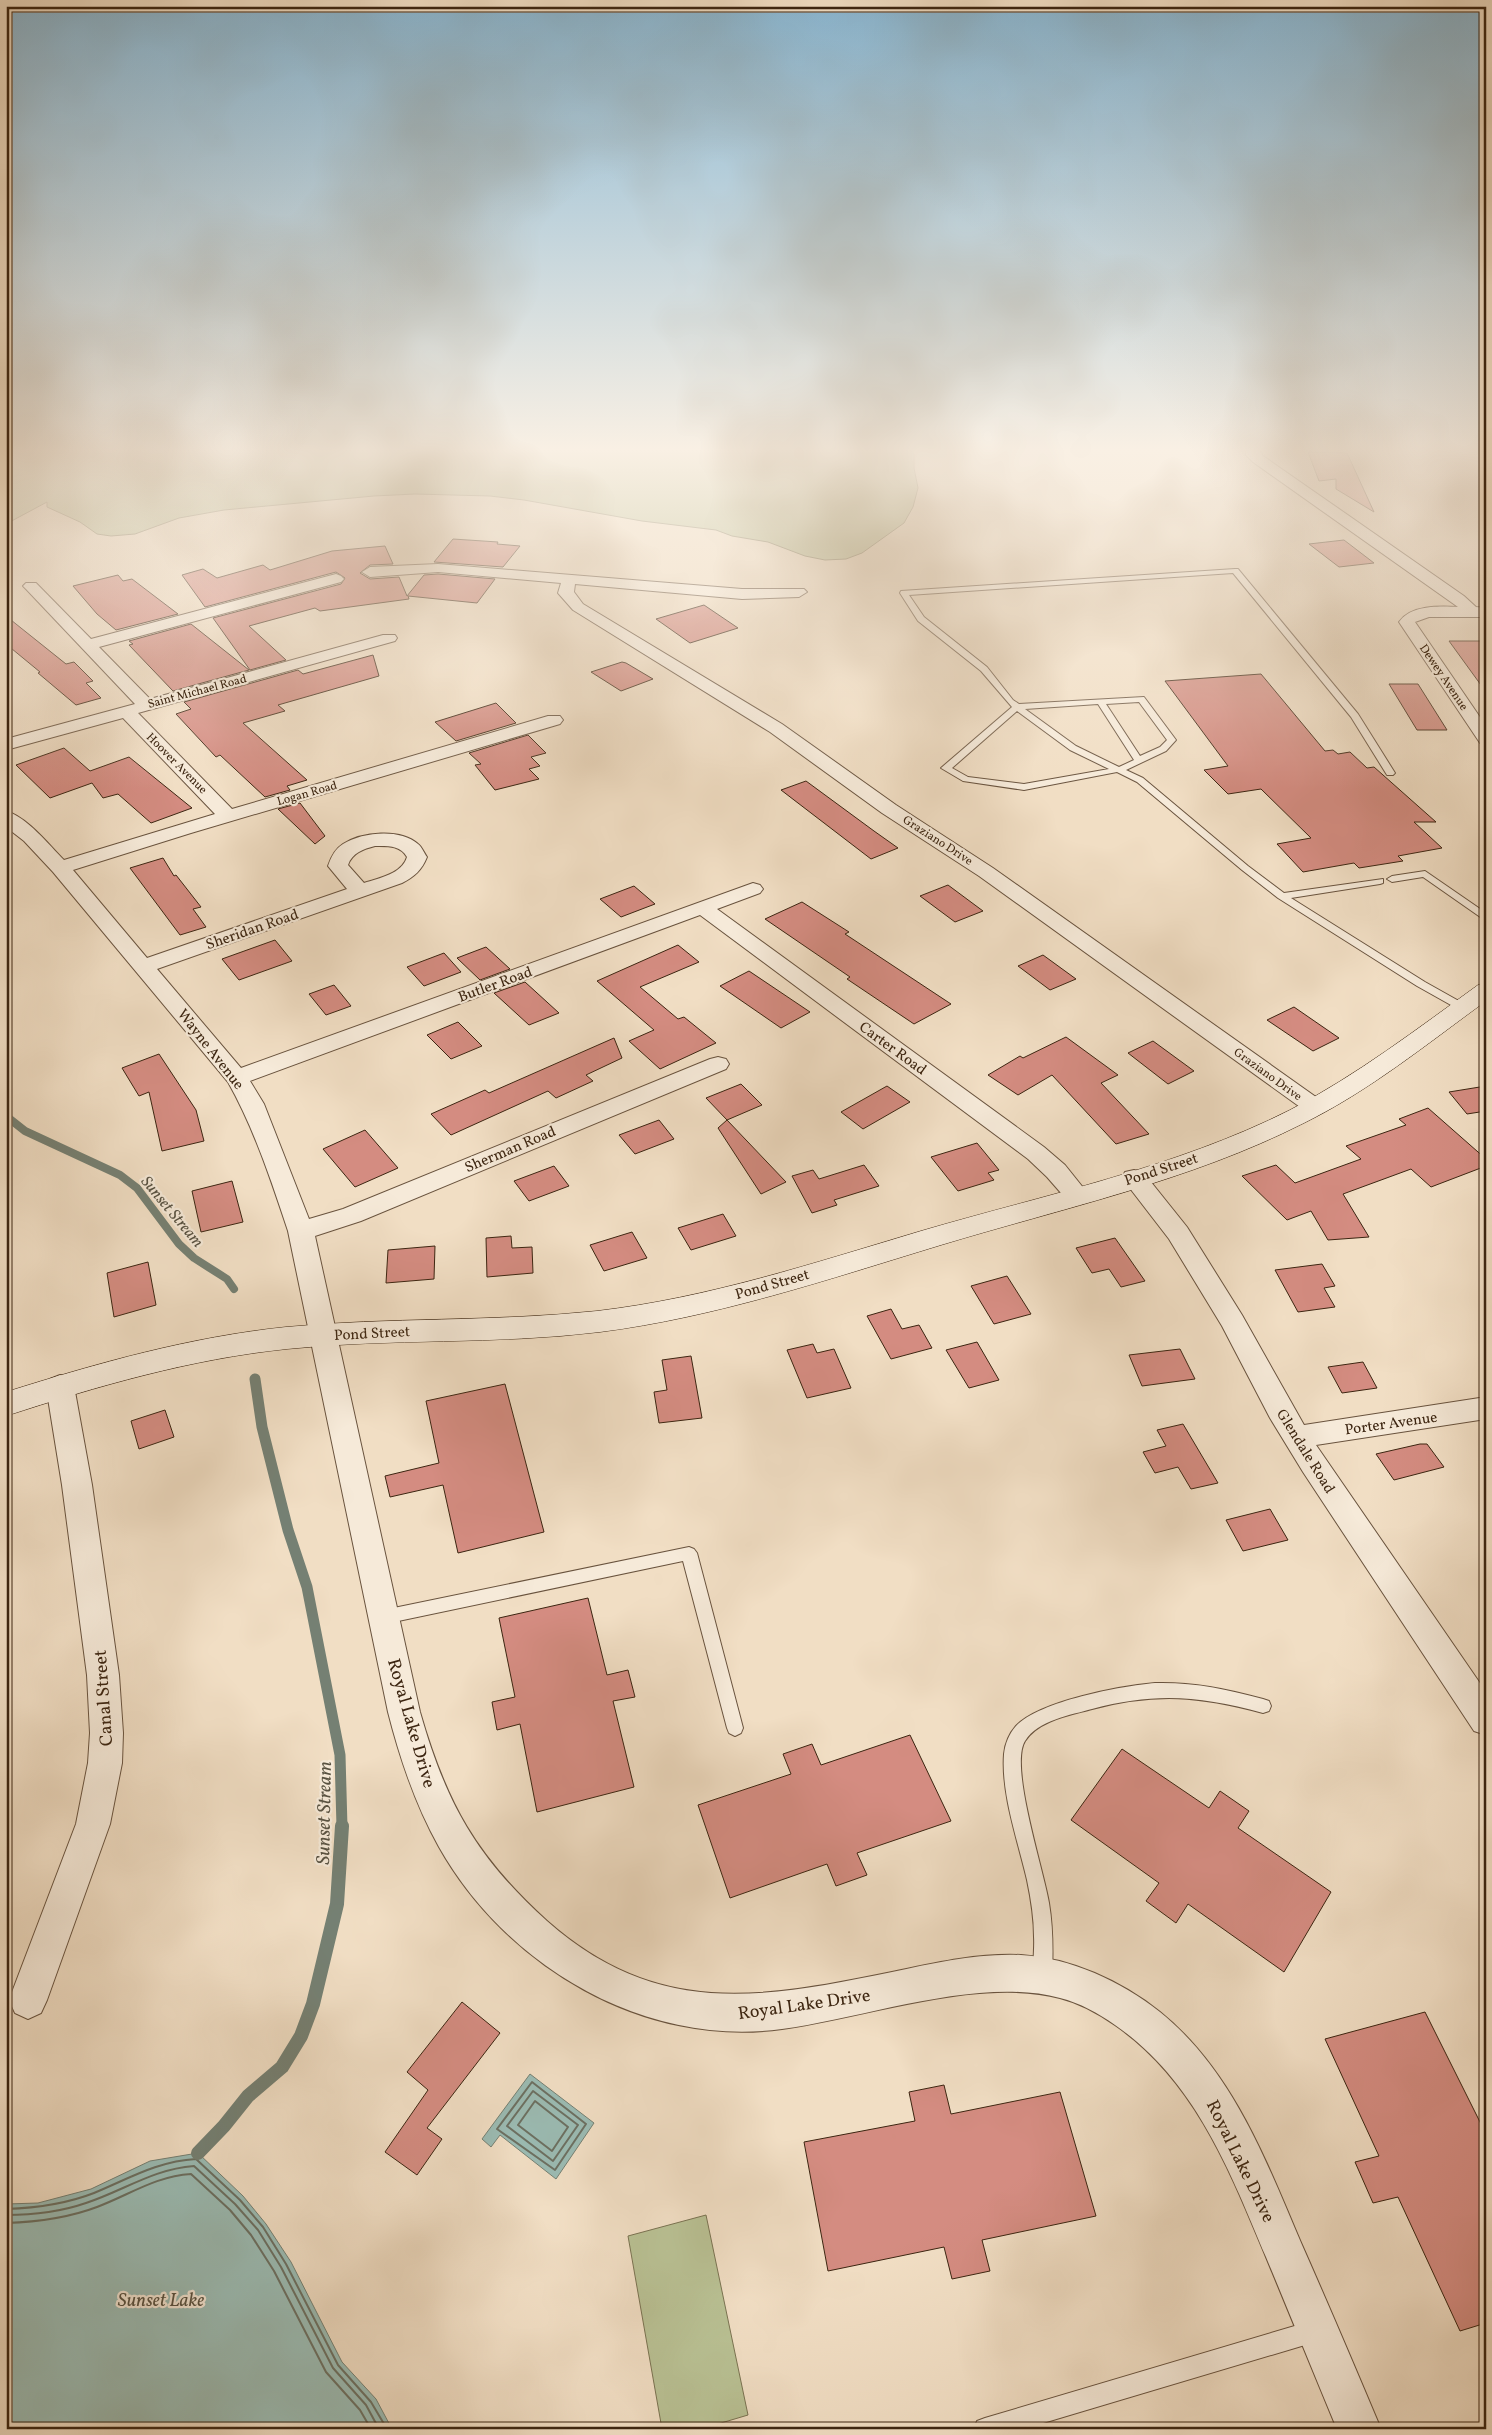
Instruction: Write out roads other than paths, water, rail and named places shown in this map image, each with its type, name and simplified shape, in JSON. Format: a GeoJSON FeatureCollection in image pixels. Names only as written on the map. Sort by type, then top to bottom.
{"type":"FeatureCollection","features":[{"type":"Feature","properties":{"kind":"main road","name":"Pond Street"},"geometry":{"type":"LineString","coordinates":[[6,1404],[129,1366],[243,1343],[323,1335],[553,1325],[643,1314],[759,1288],[1134,1178],[1244,1140],[1315,1107],[1373,1072],[1486,990]]}},
{"type":"Feature","properties":{"kind":"street"},"geometry":{"type":"LineString","coordinates":[[1405,562],[1479,612]]}},
{"type":"Feature","properties":{"kind":"street"},"geometry":{"type":"LineString","coordinates":[[370,572],[438,568],[742,594],[799,592]]}},
{"type":"Feature","properties":{"kind":"street"},"geometry":{"type":"LineString","coordinates":[[88,645],[336,579]]}},
{"type":"Feature","properties":{"kind":"street","name":"Graziano Drive"},"geometry":{"type":"LineString","coordinates":[[569,579],[566,593],[578,607],[776,728],[889,809],[986,872],[1315,1107]]}},
{"type":"Feature","properties":{"kind":"street"},"geometry":{"type":"LineString","coordinates":[[31,586],[146,705]]}},
{"type":"Feature","properties":{"kind":"street","name":"Dewey Avenue"},"geometry":{"type":"LineString","coordinates":[[1479,612],[1436,612],[1412,616],[1408,618],[1408,626],[1486,739]]}},
{"type":"Feature","properties":{"kind":"street","name":"Saint Michael Road"},"geometry":{"type":"LineString","coordinates":[[6,745],[389,638]]}},
{"type":"Feature","properties":{"kind":"street","name":"Hoover Avenue"},"geometry":{"type":"LineString","coordinates":[[126,711],[228,816]]}},
{"type":"Feature","properties":{"kind":"street","name":"Logan Road"},"geometry":{"type":"LineString","coordinates":[[60,868],[228,816],[554,720]]}},
{"type":"Feature","properties":{"kind":"street","name":"Wayne Avenue"},"geometry":{"type":"LineString","coordinates":[[6,817],[31,837],[60,868],[237,1078],[252,1104],[283,1179],[301,1231],[323,1335]]}},
{"type":"Feature","properties":{"kind":"street","name":"Butler Road"},"geometry":{"type":"LineString","coordinates":[[237,1078],[753,889]]}},
{"type":"Feature","properties":{"kind":"street","name":"Sheridan Road"},"geometry":{"type":"LineString","coordinates":[[143,966],[360,891]]}},
{"type":"Feature","properties":{"kind":"street","name":"Carter Road"},"geometry":{"type":"LineString","coordinates":[[703,908],[1036,1152],[1077,1195]]}},
{"type":"Feature","properties":{"kind":"street","name":"Sherman Road"},"geometry":{"type":"LineString","coordinates":[[301,1231],[352,1215],[718,1064]]}},
{"type":"Feature","properties":{"kind":"street","name":"Glendale Road"},"geometry":{"type":"LineString","coordinates":[[1134,1178],[1178,1233],[1233,1322],[1296,1436],[1486,1720]]}},
{"type":"Feature","properties":{"kind":"street","name":"Royal Lake Drive"},"geometry":{"type":"LineString","coordinates":[[323,1335],[384,1617],[417,1752],[439,1811],[452,1837],[488,1887],[512,1913],[569,1961],[597,1978],[657,2004],[691,2011],[724,2015],[759,2014],[954,1978],[1013,1972],[1043,1975],[1070,1983],[1124,2009],[1173,2051],[1200,2082],[1237,2145],[1359,2429]]}},
{"type":"Feature","properties":{"kind":"street","name":"Canal Street"},"geometry":{"type":"LineString","coordinates":[[28,2000],[93,1824],[101,1798],[108,1742],[104,1676],[76,1471],[60,1386]]}},
{"type":"Feature","properties":{"kind":"street","name":"Porter Avenue"},"geometry":{"type":"LineString","coordinates":[[1296,1436],[1486,1408]]}},
{"type":"Feature","properties":{"kind":"lane"},"geometry":{"type":"LineString","coordinates":[[1390,773],[1355,716],[1235,571],[904,593],[920,618],[984,668],[1005,697],[1017,707],[1080,753],[1121,769],[1140,780],[1245,868],[1282,896],[1421,984],[1462,1007]]}},
{"type":"Feature","properties":{"kind":"lane"},"geometry":{"type":"LineString","coordinates":[[1140,698],[1172,740],[1163,748],[1121,769],[1024,787],[966,779],[946,768],[1017,707],[1100,701],[1140,698]]}},
{"type":"Feature","properties":{"kind":"lane"},"geometry":{"type":"LineString","coordinates":[[1100,701],[1139,761]]}},
{"type":"Feature","properties":{"kind":"lane"},"geometry":{"type":"LineString","coordinates":[[1392,879],[1425,874],[1486,918]]}},
{"type":"Feature","properties":{"kind":"lane"},"geometry":{"type":"LineString","coordinates":[[1282,896],[1380,880]]}},
{"type":"Feature","properties":{"kind":"lane"},"geometry":{"type":"LineString","coordinates":[[384,1617],[689,1553],[735,1728]]}},
{"type":"Feature","properties":{"kind":"lane"},"geometry":{"type":"LineString","coordinates":[[1043,1975],[1043,1923],[1039,1895],[1014,1779],[1013,1757],[1015,1741],[1024,1730],[1037,1720],[1116,1695],[1143,1690],[1197,1691],[1221,1694],[1262,1706]]}},
{"type":"Feature","properties":{"kind":"lane"},"geometry":{"type":"LineString","coordinates":[[985,2429],[1318,2330]]}},
{"type":"Feature","properties":{"kind":"water"},"geometry":{"type":"Polygon","coordinates":[[[530,2074],[594,2123],[556,2179],[500,2135],[491,2147],[482,2139],[530,2074]]]}},
{"type":"Feature","properties":{"kind":"water","name":"Sunset Lake"},"geometry":{"type":"Polygon","coordinates":[[[198,2153],[243,2196],[266,2224],[291,2262],[342,2362],[376,2399],[392,2429],[6,2429],[6,2204],[38,2203],[91,2189],[150,2161],[198,2153]]]}},
{"type":"Feature","properties":{"kind":"waterway","name":"Sunset Stream"},"geometry":{"type":"LineString","coordinates":[[6,1116],[25,1131],[120,1175],[137,1188],[179,1244],[194,1258],[227,1279],[234,1289]]}},
{"type":"Feature","properties":{"kind":"waterway","name":"Sunset Stream"},"geometry":{"type":"LineString","coordinates":[[255,1379],[262,1427],[288,1530],[307,1587],[340,1755],[342,1826]]}},
{"type":"Feature","properties":{"kind":"waterway","name":"Sunset Stream"},"geometry":{"type":"LineString","coordinates":[[198,2153],[224,2126],[248,2096],[282,2067],[301,2036],[313,2004],[337,1904],[342,1826]]}}]}
